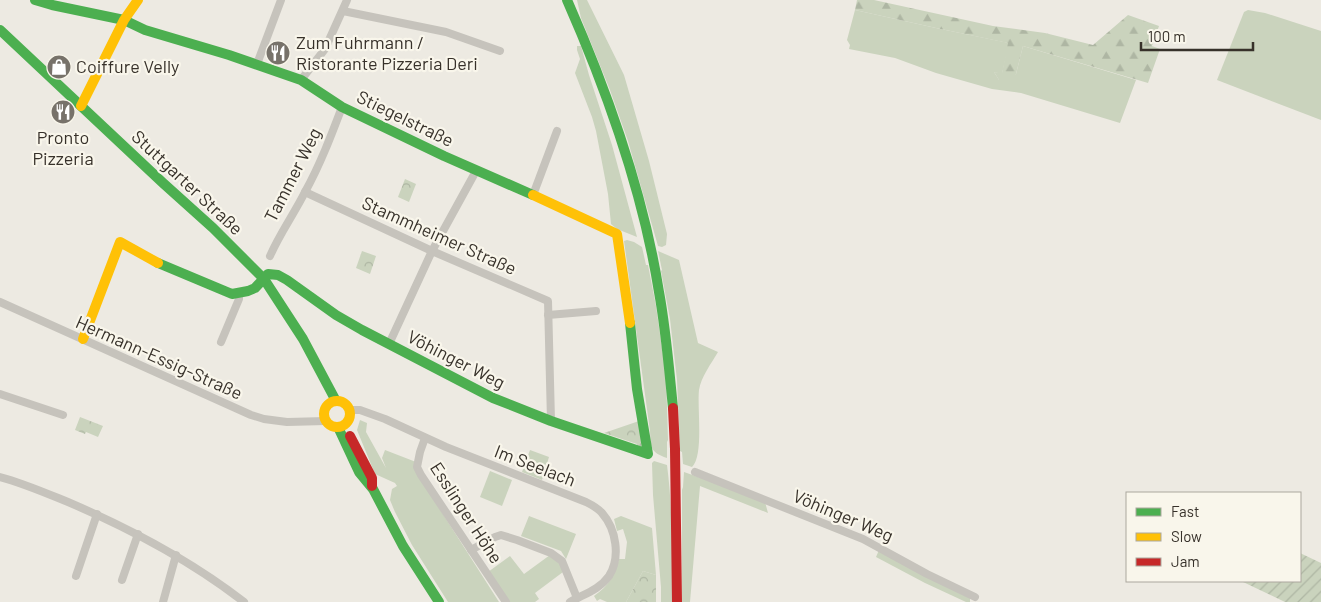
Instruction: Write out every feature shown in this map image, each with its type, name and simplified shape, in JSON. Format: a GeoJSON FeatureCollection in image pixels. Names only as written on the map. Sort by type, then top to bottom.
{"type":"FeatureCollection","features":[{"type":"Feature","properties":{"kind":"street","name":"Stiegelstraße"},"geometry":{"type":"LineString","coordinates":[[36,0],[124,20],[145,30],[257,64],[301,80],[342,107],[476,171],[534,195],[617,234],[628,306],[636,389],[648,454]]}},
{"type":"Feature","properties":{"kind":"street"},"geometry":{"type":"LineString","coordinates":[[81,106],[124,20],[138,0]]}},
{"type":"Feature","properties":{"kind":"street"},"geometry":{"type":"LineString","coordinates":[[257,64],[281,0]]}},
{"type":"Feature","properties":{"kind":"street"},"geometry":{"type":"LineString","coordinates":[[301,80],[325,49],[347,0]]}},
{"type":"Feature","properties":{"kind":"street"},"geometry":{"type":"LineString","coordinates":[[567,0],[610,104],[639,200],[654,266],[667,344],[673,412],[676,480],[677,602]]}},
{"type":"Feature","properties":{"kind":"street"},"geometry":{"type":"LineString","coordinates":[[343,11],[446,32],[500,51]]}},
{"type":"Feature","properties":{"kind":"street","name":"Stuttgarter Straße"},"geometry":{"type":"LineString","coordinates":[[0,30],[233,246],[264,279],[298,331],[325,382],[333,402],[346,404],[350,410]]}},
{"type":"Feature","properties":{"kind":"street","name":"Tammer Weg"},"geometry":{"type":"LineString","coordinates":[[270,256],[279,236],[305,192],[342,107]]}},
{"type":"Feature","properties":{"kind":"street"},"geometry":{"type":"LineString","coordinates":[[534,195],[557,131]]}},
{"type":"Feature","properties":{"kind":"street"},"geometry":{"type":"LineString","coordinates":[[389,344],[432,251],[476,171]]}},
{"type":"Feature","properties":{"kind":"street","name":"Stammheimer Straße"},"geometry":{"type":"LineString","coordinates":[[305,192],[432,251],[548,301],[551,421]]}},
{"type":"Feature","properties":{"kind":"street"},"geometry":{"type":"LineString","coordinates":[[83,339],[120,242],[166,267],[232,294],[239,294],[255,288],[264,279]]}},
{"type":"Feature","properties":{"kind":"street","name":"Vöhinger Weg"},"geometry":{"type":"LineString","coordinates":[[264,279],[268,274],[282,277],[336,315],[493,398],[551,421],[648,454]]}},
{"type":"Feature","properties":{"kind":"street"},"geometry":{"type":"LineString","coordinates":[[221,342],[239,299],[239,294]]}},
{"type":"Feature","properties":{"kind":"street","name":"Hermann-Essig-Straße"},"geometry":{"type":"LineString","coordinates":[[0,302],[251,416],[288,422],[325,418]]}},
{"type":"Feature","properties":{"kind":"street"},"geometry":{"type":"LineString","coordinates":[[548,315],[596,311]]}},
{"type":"Feature","properties":{"kind":"street"},"geometry":{"type":"LineString","coordinates":[[0,394],[63,415]]}},
{"type":"Feature","properties":{"kind":"street"},"geometry":{"type":"LineString","coordinates":[[333,402],[326,408],[325,418],[332,426],[341,426],[349,420],[350,410]]}},
{"type":"Feature","properties":{"kind":"street","name":"Im Seelach"},"geometry":{"type":"LineString","coordinates":[[350,410],[367,412],[452,450],[586,502],[602,512],[613,531],[614,561],[608,576],[596,589],[574,600]]}},
{"type":"Feature","properties":{"kind":"street"},"geometry":{"type":"LineString","coordinates":[[341,426],[359,472],[372,490],[403,546],[440,602]]}},
{"type":"Feature","properties":{"kind":"street","name":"Esslinger Höhe"},"geometry":{"type":"LineString","coordinates":[[425,438],[417,467],[506,602]]}},
{"type":"Feature","properties":{"kind":"street","name":"Vöhinger Weg"},"geometry":{"type":"LineString","coordinates":[[695,472],[863,538],[927,574],[975,597]]}},
{"type":"Feature","properties":{"kind":"street"},"geometry":{"type":"LineString","coordinates":[[0,477],[97,514],[138,534],[176,555],[244,602]]}},
{"type":"Feature","properties":{"kind":"street"},"geometry":{"type":"LineString","coordinates":[[76,576],[97,514]]}},
{"type":"Feature","properties":{"kind":"street"},"geometry":{"type":"LineString","coordinates":[[122,580],[138,534]]}},
{"type":"Feature","properties":{"kind":"street"},"geometry":{"type":"LineString","coordinates":[[471,550],[501,535],[551,552],[562,561],[574,600]]}},
{"type":"Feature","properties":{"kind":"street"},"geometry":{"type":"LineString","coordinates":[[163,602],[176,555]]}},
{"type":"Feature","properties":{"kind":"green space"},"geometry":{"type":"Polygon","coordinates":[[[577,0],[587,0],[624,75],[649,161],[667,234],[666,245],[662,247],[658,246],[628,141],[581,18],[577,0]]]}},
{"type":"Feature","properties":{"kind":"green space"},"geometry":{"type":"Polygon","coordinates":[[[857,0],[874,0],[993,26],[1045,33],[1093,45],[1128,15],[1159,26],[1152,46],[1160,49],[1148,83],[1023,46],[1016,74],[1007,81],[999,80],[994,72],[1002,73],[1008,43],[855,10],[857,0]]]}},
{"type":"Feature","properties":{"kind":"green space"},"geometry":{"type":"Polygon","coordinates":[[[855,10],[1009,43],[1002,74],[994,72],[999,80],[1016,74],[1023,46],[1136,80],[1120,123],[1021,93],[992,89],[936,73],[895,58],[849,49],[850,45],[847,40],[855,10]]]}},
{"type":"Feature","properties":{"kind":"green space"},"geometry":{"type":"Polygon","coordinates":[[[1248,10],[1265,13],[1321,31],[1321,120],[1217,80],[1244,12],[1248,10]]]}},
{"type":"Feature","properties":{"kind":"green space"},"geometry":{"type":"Polygon","coordinates":[[[577,46],[581,46],[612,145],[637,237],[617,229],[611,224],[608,194],[596,131],[575,73],[580,59],[577,46]]]}},
{"type":"Feature","properties":{"kind":"green space"},"geometry":{"type":"Polygon","coordinates":[[[405,179],[416,184],[409,202],[398,197],[405,179]]]}},
{"type":"Feature","properties":{"kind":"green space"},"geometry":{"type":"Polygon","coordinates":[[[627,240],[642,247],[646,265],[648,265],[656,306],[666,376],[667,458],[657,454],[651,445],[624,241],[627,240]]]}},
{"type":"Feature","properties":{"kind":"green space"},"geometry":{"type":"Polygon","coordinates":[[[362,251],[376,256],[370,274],[356,268],[362,251]]]}},
{"type":"Feature","properties":{"kind":"green space"},"geometry":{"type":"Polygon","coordinates":[[[658,251],[679,260],[698,343],[718,352],[700,385],[698,453],[692,467],[683,464],[682,452],[680,451],[677,380],[670,319],[658,251]]]}},
{"type":"Feature","properties":{"kind":"green space"},"geometry":{"type":"Polygon","coordinates":[[[80,417],[103,426],[98,437],[75,430],[80,417]]]}},
{"type":"Feature","properties":{"kind":"green space"},"geometry":{"type":"Polygon","coordinates":[[[360,420],[367,423],[366,432],[386,468],[382,458],[385,450],[416,462],[416,472],[499,602],[448,602],[412,545],[395,512],[390,500],[392,489],[397,486],[395,483],[375,474],[357,430],[360,420]]]}},
{"type":"Feature","properties":{"kind":"green space"},"geometry":{"type":"Polygon","coordinates":[[[639,421],[642,447],[636,448],[637,444],[604,433],[639,421]]]}},
{"type":"Feature","properties":{"kind":"green space"},"geometry":{"type":"Polygon","coordinates":[[[530,450],[549,457],[542,480],[522,472],[530,450]]]}},
{"type":"Feature","properties":{"kind":"green space"},"geometry":{"type":"Polygon","coordinates":[[[654,461],[667,465],[671,517],[672,602],[661,602],[653,495],[652,463],[654,461]]]}},
{"type":"Feature","properties":{"kind":"green space"},"geometry":{"type":"Polygon","coordinates":[[[490,471],[512,480],[502,506],[480,497],[490,471]]]}},
{"type":"Feature","properties":{"kind":"green space"},"geometry":{"type":"Polygon","coordinates":[[[684,472],[765,502],[768,513],[700,486],[690,602],[682,602],[682,490],[684,472]]]}},
{"type":"Feature","properties":{"kind":"green space"},"geometry":{"type":"Polygon","coordinates":[[[529,516],[576,534],[566,559],[561,551],[521,536],[529,516]]]}},
{"type":"Feature","properties":{"kind":"green space"},"geometry":{"type":"Polygon","coordinates":[[[621,516],[652,528],[656,575],[643,571],[626,602],[607,602],[600,599],[597,601],[594,596],[610,580],[619,559],[625,559],[627,542],[623,529],[617,531],[614,519],[621,516]]]}},
{"type":"Feature","properties":{"kind":"green space"},"geometry":{"type":"Polygon","coordinates":[[[879,550],[970,597],[970,602],[966,602],[925,583],[876,557],[879,550]]]}},
{"type":"Feature","properties":{"kind":"green space"},"geometry":{"type":"Polygon","coordinates":[[[1301,553],[1321,563],[1321,602],[1285,602],[1243,582],[1301,582],[1301,553]]]}},
{"type":"Feature","properties":{"kind":"green space"},"geometry":{"type":"Polygon","coordinates":[[[550,555],[559,561],[563,572],[535,593],[539,599],[535,602],[509,602],[488,572],[510,556],[524,574],[550,555]]]}},
{"type":"Feature","properties":{"kind":"green space"},"geometry":{"type":"Polygon","coordinates":[[[643,571],[656,575],[656,602],[626,602],[643,571]]]}},
{"type":"Feature","properties":{"kind":"traffic: fast"},"geometry":{"type":"LineString","coordinates":[[35,0],[124,20],[145,30],[229,55],[301,80],[342,107],[444,156],[533,195]]}},
{"type":"Feature","properties":{"kind":"traffic: fast"},"geometry":{"type":"LineString","coordinates":[[567,0],[610,107],[644,217],[661,306],[673,408]]}},
{"type":"Feature","properties":{"kind":"traffic: fast"},"geometry":{"type":"LineString","coordinates":[[0,30],[213,228],[264,279],[303,339],[336,401]]}},
{"type":"Feature","properties":{"kind":"traffic: fast"},"geometry":{"type":"LineString","coordinates":[[158,263],[232,294],[255,288],[268,274],[278,275],[336,315],[362,330],[493,398],[551,421],[648,454],[637,389],[630,323]]}},
{"type":"Feature","properties":{"kind":"traffic: fast"},"geometry":{"type":"LineString","coordinates":[[338,427],[359,472],[373,489],[403,546],[439,602]]}},
{"type":"Feature","properties":{"kind":"traffic: slow"},"geometry":{"type":"LineString","coordinates":[[81,106],[124,20],[138,0]]}},
{"type":"Feature","properties":{"kind":"traffic: slow"},"geometry":{"type":"LineString","coordinates":[[533,195],[617,234],[630,323]]}},
{"type":"Feature","properties":{"kind":"traffic: slow"},"geometry":{"type":"LineString","coordinates":[[83,339],[120,242],[158,263]]}},
{"type":"Feature","properties":{"kind":"traffic: slow"},"geometry":{"type":"LineString","coordinates":[[337,401],[346,405],[350,414],[346,423],[337,427],[328,423],[324,414],[328,405],[337,401]]}},
{"type":"Feature","properties":{"kind":"traffic: jam"},"geometry":{"type":"LineString","coordinates":[[673,408],[677,602]]}},
{"type":"Feature","properties":{"kind":"traffic: jam"},"geometry":{"type":"LineString","coordinates":[[350,436],[372,478],[372,486]]}},
{"type":"Feature","properties":{"kind":"place","name":"Zum Fuhrmann / Ristorante Pizzeria Deri"},"geometry":{"type":"Point","coordinates":[278,53]}},
{"type":"Feature","properties":{"kind":"place","name":"Coiffure Velly"},"geometry":{"type":"Point","coordinates":[59,67]}},
{"type":"Feature","properties":{"kind":"place","name":"Pronto Pizzeria"},"geometry":{"type":"Point","coordinates":[63,112]}}]}
